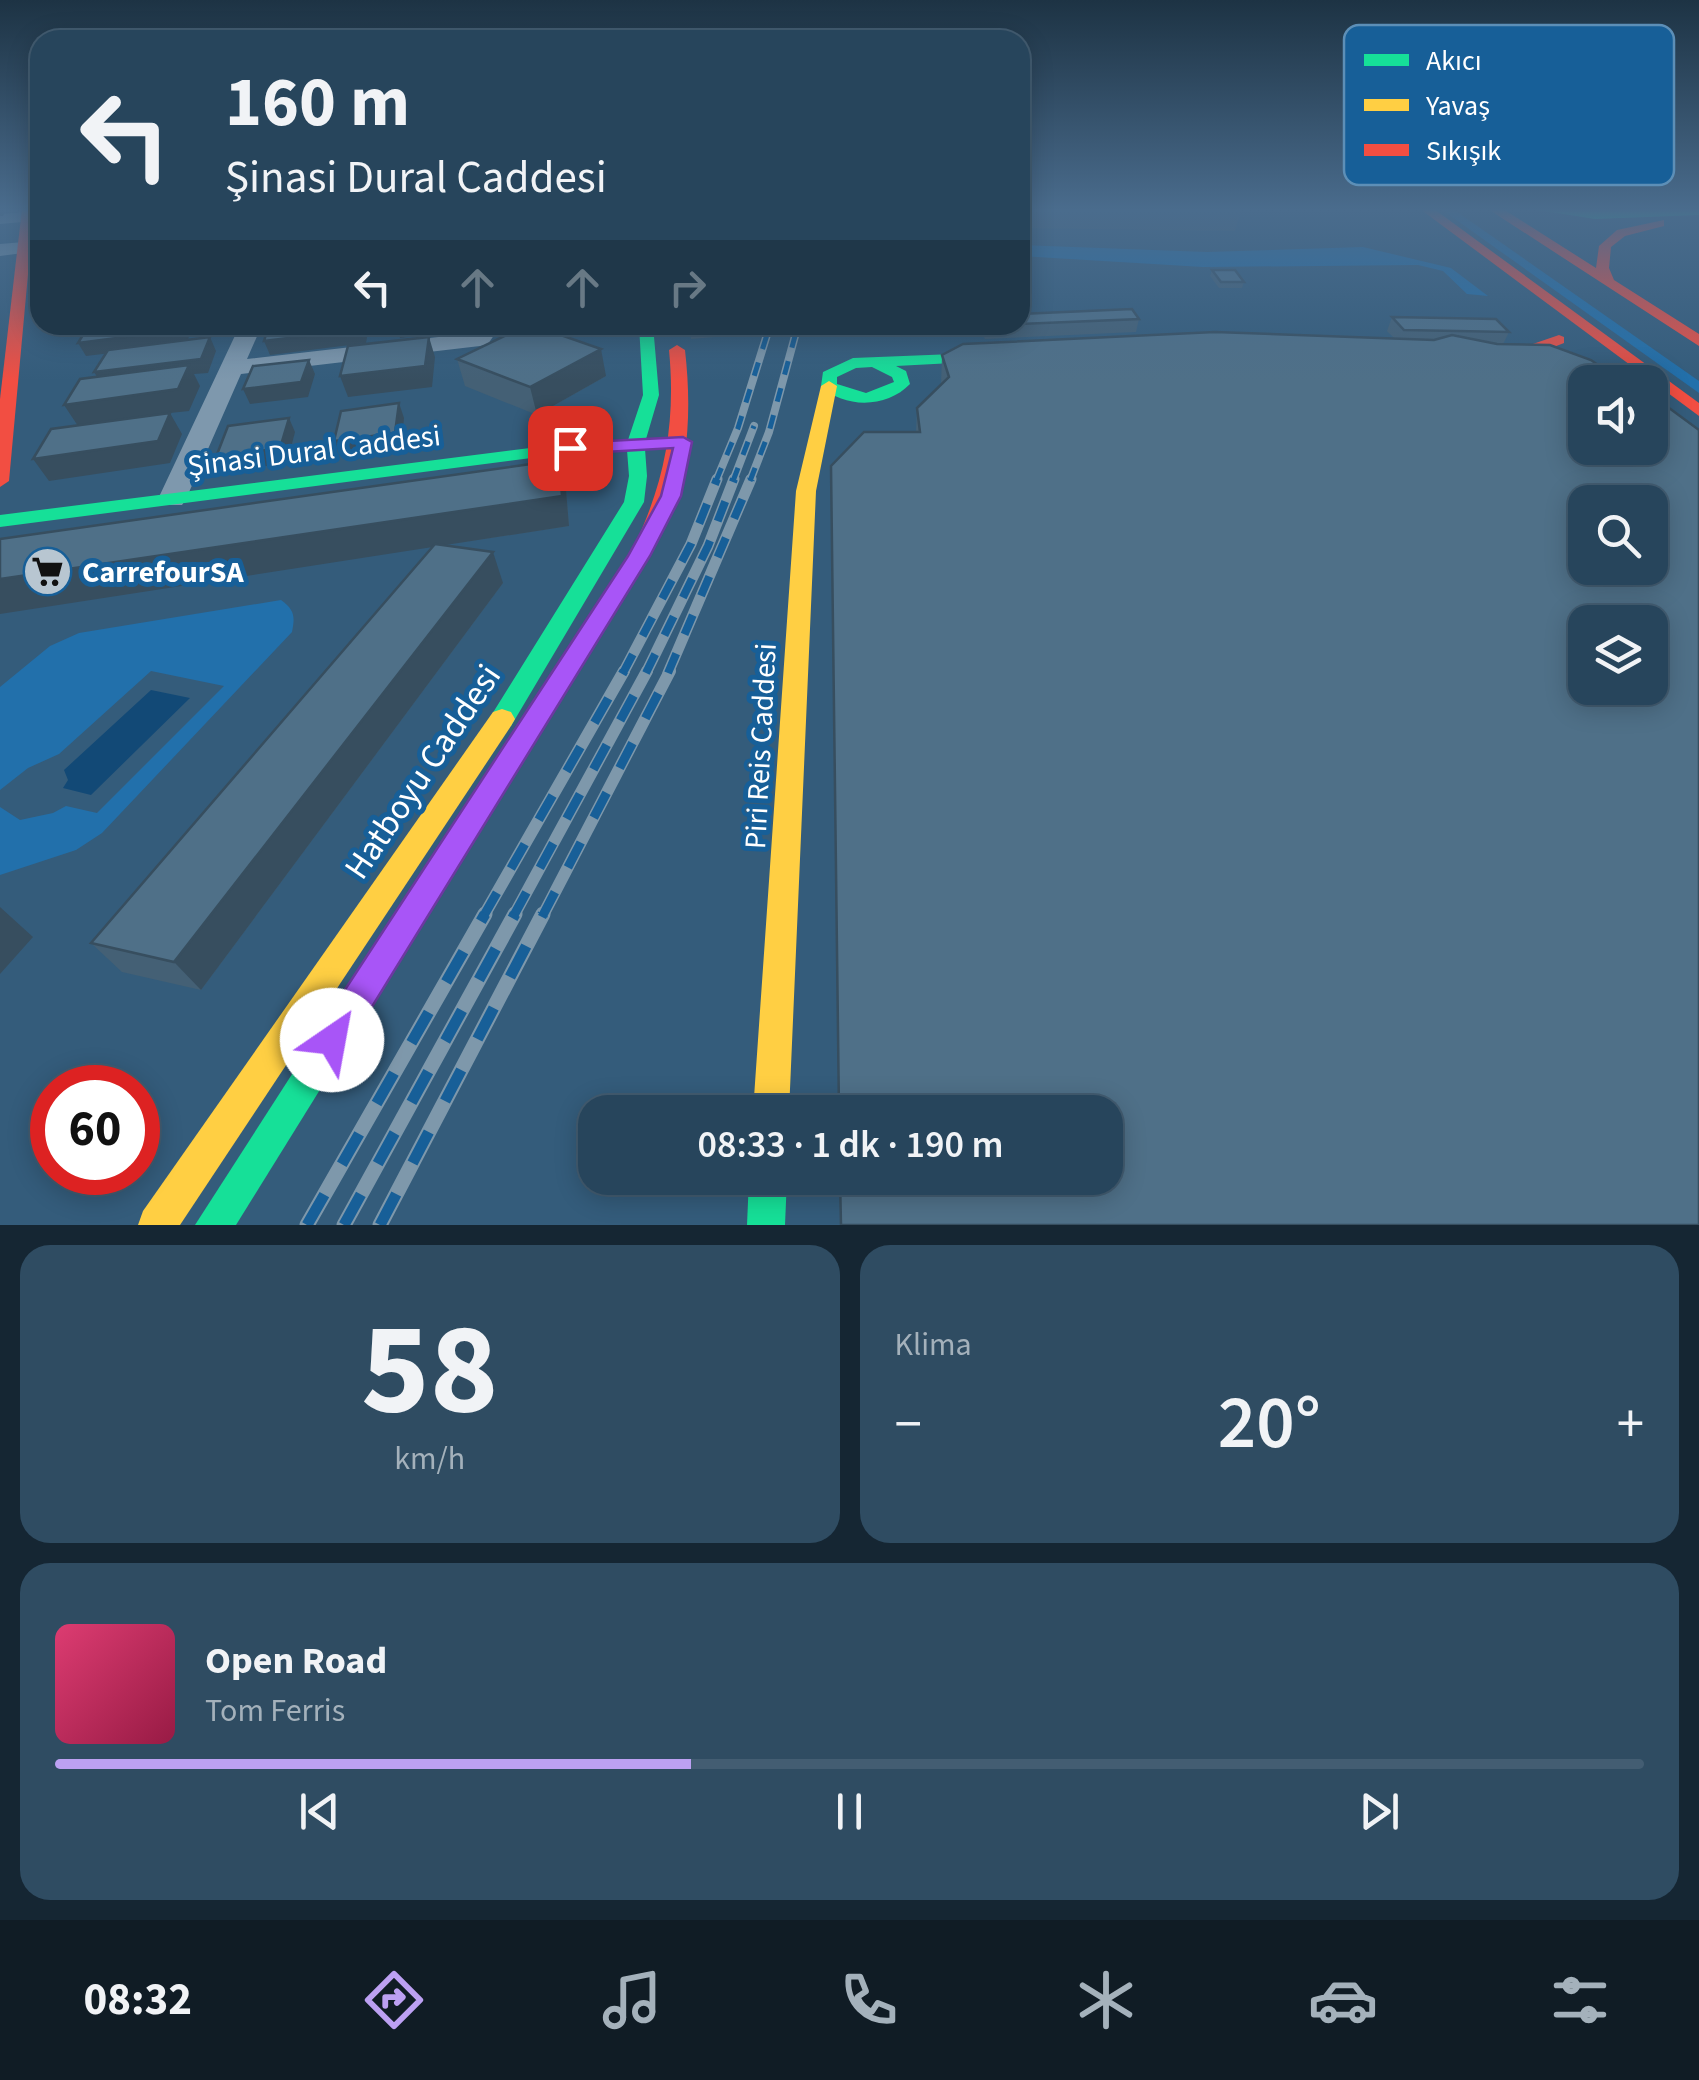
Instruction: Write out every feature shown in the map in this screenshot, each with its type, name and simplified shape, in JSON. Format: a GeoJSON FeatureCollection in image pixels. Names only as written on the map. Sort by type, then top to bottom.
{"type":"FeatureCollection","features":[{"type":"Feature","properties":{"kind":"main road"},"geometry":{"type":"LineString","coordinates":[[0,481],[9,302],[24,266]]}},
{"type":"Feature","properties":{"kind":"main road"},"geometry":{"type":"LineString","coordinates":[[1491,266],[1699,411]]}},
{"type":"Feature","properties":{"kind":"main road"},"geometry":{"type":"LineString","coordinates":[[1557,266],[1691,350]]}},
{"type":"Feature","properties":{"kind":"main road"},"geometry":{"type":"LineString","coordinates":[[1581,266],[1691,350]]}},
{"type":"Feature","properties":{"kind":"main road"},"geometry":{"type":"LineString","coordinates":[[1603,266],[1608,284]]}},
{"type":"Feature","properties":{"kind":"main road"},"geometry":{"type":"LineString","coordinates":[[1531,318],[1563,353]]}},
{"type":"Feature","properties":{"kind":"main road","name":"Hatboyu Caddesi"},"geometry":{"type":"LineString","coordinates":[[158,1225],[515,700],[617,535],[634,502],[638,476],[635,444],[651,395],[647,335]]}},
{"type":"Feature","properties":{"kind":"main road"},"geometry":{"type":"LineString","coordinates":[[630,571],[671,496],[683,442],[674,335]]}},
{"type":"Feature","properties":{"kind":"main road"},"geometry":{"type":"LineString","coordinates":[[950,360],[893,393],[856,398],[831,368],[866,357],[950,360],[1026,356]]}},
{"type":"Feature","properties":{"kind":"main road"},"geometry":{"type":"LineString","coordinates":[[1455,356],[1510,358]]}},
{"type":"Feature","properties":{"kind":"main road"},"geometry":{"type":"LineString","coordinates":[[864,421],[902,384],[900,374],[866,357]]}},
{"type":"Feature","properties":{"kind":"main road","name":"Piri Reis Caddesi"},"geometry":{"type":"LineString","coordinates":[[773,1095],[806,491],[831,368]]}},
{"type":"Feature","properties":{"kind":"main road","name":"Şinasi Dural Caddesi"},"geometry":{"type":"LineString","coordinates":[[0,521],[635,444],[683,442]]}},
{"type":"Feature","properties":{"kind":"main road"},"geometry":{"type":"LineString","coordinates":[[806,491],[842,446]]}},
{"type":"Feature","properties":{"kind":"main road"},"geometry":{"type":"LineString","coordinates":[[214,1225],[438,874]]}},
{"type":"Feature","properties":{"kind":"main road"},"geometry":{"type":"LineString","coordinates":[[766,1225],[767,1195]]}},
{"type":"Feature","properties":{"kind":"street"},"geometry":{"type":"LineString","coordinates":[[172,499],[246,335]]}},
{"type":"Feature","properties":{"kind":"street"},"geometry":{"type":"LineString","coordinates":[[231,368],[464,335]]}},
{"type":"Feature","properties":{"kind":"street"},"geometry":{"type":"LineString","coordinates":[[1510,358],[1563,353]]}},
{"type":"Feature","properties":{"kind":"shaded area"},"geometry":{"type":"Polygon","coordinates":[[[1423,266],[1451,268],[1488,296],[1467,294],[1443,271],[1423,266]]]}},
{"type":"Feature","properties":{"kind":"shaded area"},"geometry":{"type":"Polygon","coordinates":[[[1521,266],[1535,266],[1699,381],[1699,393],[1668,371],[1668,365],[1660,365],[1521,266]]]}},
{"type":"Feature","properties":{"kind":"shaded area"},"geometry":{"type":"Polygon","coordinates":[[[281,600],[293,614],[292,632],[102,833],[76,850],[0,875],[0,807],[20,820],[66,806],[97,813],[224,686],[151,671],[59,754],[28,768],[0,790],[0,687],[50,646],[79,633],[281,600]]]}},
{"type":"Feature","properties":{"kind":"shaded area"},"geometry":{"type":"Polygon","coordinates":[[[151,690],[190,698],[91,795],[63,788],[68,780],[64,770],[151,690]]]}},
{"type":"Feature","properties":{"kind":"building"},"geometry":{"type":"Polygon","coordinates":[[[1212,270],[1235,270],[1244,282],[1221,282],[1212,270]]]}},
{"type":"Feature","properties":{"kind":"building"},"geometry":{"type":"Polygon","coordinates":[[[1132,309],[1139,319],[1030,324],[1030,314],[1132,309]]]}},
{"type":"Feature","properties":{"kind":"building"},"geometry":{"type":"Polygon","coordinates":[[[1392,317],[1496,319],[1509,332],[1404,330],[1392,317]]]}},
{"type":"Feature","properties":{"kind":"building"},"geometry":{"type":"Polygon","coordinates":[[[1215,332],[1434,340],[1452,335],[1497,344],[1550,345],[1598,365],[1568,365],[1568,465],[1668,465],[1668,407],[1699,430],[1699,1225],[841,1225],[840,1195],[1123,1195],[1123,1095],[839,1095],[831,466],[864,432],[920,432],[917,408],[949,377],[942,355],[963,344],[1215,332]]]}},
{"type":"Feature","properties":{"kind":"building"},"geometry":{"type":"Polygon","coordinates":[[[83,335],[140,335],[78,343],[83,335]]]}},
{"type":"Feature","properties":{"kind":"building"},"geometry":{"type":"Polygon","coordinates":[[[266,335],[312,335],[264,341],[266,335]]]}},
{"type":"Feature","properties":{"kind":"building"},"geometry":{"type":"Polygon","coordinates":[[[506,335],[561,335],[601,349],[530,387],[457,359],[506,335]]]}},
{"type":"Feature","properties":{"kind":"building"},"geometry":{"type":"Polygon","coordinates":[[[210,337],[201,359],[94,372],[108,350],[210,337]]]}},
{"type":"Feature","properties":{"kind":"building"},"geometry":{"type":"Polygon","coordinates":[[[429,337],[425,366],[340,376],[348,346],[429,337]]]}},
{"type":"Feature","properties":{"kind":"building"},"geometry":{"type":"Polygon","coordinates":[[[309,360],[301,382],[243,389],[253,366],[309,360]]]}},
{"type":"Feature","properties":{"kind":"building"},"geometry":{"type":"Polygon","coordinates":[[[189,365],[178,389],[64,405],[80,379],[189,365]]]}},
{"type":"Feature","properties":{"kind":"building"},"geometry":{"type":"Polygon","coordinates":[[[399,403],[395,433],[334,441],[341,411],[399,403]]]}},
{"type":"Feature","properties":{"kind":"building"},"geometry":{"type":"Polygon","coordinates":[[[170,413],[158,441],[33,459],[51,429],[170,413]]]}},
{"type":"Feature","properties":{"kind":"building"},"geometry":{"type":"Polygon","coordinates":[[[289,418],[280,448],[216,457],[228,426],[289,418]]]}},
{"type":"Feature","properties":{"kind":"building"},"geometry":{"type":"Polygon","coordinates":[[[559,460],[562,496],[0,579],[0,539],[559,460]]]}},
{"type":"Feature","properties":{"kind":"building"},"geometry":{"type":"Polygon","coordinates":[[[435,544],[493,552],[174,962],[91,943],[435,544]]]}},
{"type":"Feature","properties":{"kind":"railway"},"geometry":{"type":"LineString","coordinates":[[716,481],[738,428],[767,335]]}},
{"type":"Feature","properties":{"kind":"railway"},"geometry":{"type":"LineString","coordinates":[[750,481],[769,432],[795,335]]}},
{"type":"Feature","properties":{"kind":"railway"},"geometry":{"type":"LineString","coordinates":[[733,481],[754,426]]}},
{"type":"Feature","properties":{"kind":"railway"},"geometry":{"type":"LineString","coordinates":[[623,673],[691,544],[717,479]]}},
{"type":"Feature","properties":{"kind":"railway"},"geometry":{"type":"LineString","coordinates":[[647,671],[708,546],[734,479]]}},
{"type":"Feature","properties":{"kind":"railway"},"geometry":{"type":"LineString","coordinates":[[668,673],[751,479]]}},
{"type":"Feature","properties":{"kind":"railway"},"geometry":{"type":"LineString","coordinates":[[483,917],[624,671]]}},
{"type":"Feature","properties":{"kind":"railway"},"geometry":{"type":"LineString","coordinates":[[513,917],[647,671]]}},
{"type":"Feature","properties":{"kind":"railway"},"geometry":{"type":"LineString","coordinates":[[542,917],[670,671]]}},
{"type":"Feature","properties":{"kind":"railway"},"geometry":{"type":"LineString","coordinates":[[307,1225],[485,914]]}},
{"type":"Feature","properties":{"kind":"railway"},"geometry":{"type":"LineString","coordinates":[[344,1225],[515,914]]}},
{"type":"Feature","properties":{"kind":"railway"},"geometry":{"type":"LineString","coordinates":[[380,1225],[543,914]]}},
{"type":"Feature","properties":{"kind":"traffic: fast"},"geometry":{"type":"LineString","coordinates":[[502,719],[634,502],[638,476],[635,444],[651,395],[647,335]]}},
{"type":"Feature","properties":{"kind":"traffic: fast"},"geometry":{"type":"LineString","coordinates":[[876,363],[900,374],[902,384],[885,395],[866,398],[847,395],[829,386],[829,375],[853,363],[1004,357]]}},
{"type":"Feature","properties":{"kind":"traffic: fast"},"geometry":{"type":"LineString","coordinates":[[0,521],[570,448],[683,442]]}},
{"type":"Feature","properties":{"kind":"traffic: fast"},"geometry":{"type":"LineString","coordinates":[[214,1225],[428,889]]}},
{"type":"Feature","properties":{"kind":"traffic: fast"},"geometry":{"type":"LineString","coordinates":[[766,1225],[767,1195]]}},
{"type":"Feature","properties":{"kind":"traffic: slow"},"geometry":{"type":"LineString","coordinates":[[772,1095],[806,491],[829,386]]}},
{"type":"Feature","properties":{"kind":"traffic: slow"},"geometry":{"type":"LineString","coordinates":[[157,1225],[502,719]]}},
{"type":"Feature","properties":{"kind":"traffic: jam"},"geometry":{"type":"LineString","coordinates":[[0,481],[22,266]]}},
{"type":"Feature","properties":{"kind":"traffic: jam"},"geometry":{"type":"LineString","coordinates":[[1503,266],[1699,411]]}},
{"type":"Feature","properties":{"kind":"traffic: jam"},"geometry":{"type":"LineString","coordinates":[[1583,266],[1699,341]]}},
{"type":"Feature","properties":{"kind":"traffic: jam"},"geometry":{"type":"LineString","coordinates":[[1602,266],[1608,283]]}},
{"type":"Feature","properties":{"kind":"traffic: jam"},"geometry":{"type":"LineString","coordinates":[[1485,357],[1509,358],[1559,340]]}},
{"type":"Feature","properties":{"kind":"traffic: jam"},"geometry":{"type":"LineString","coordinates":[[643,548],[664,500],[677,452],[681,403],[677,350]]}},
{"type":"Feature","properties":{"kind":"place","name":"CarrefourSA"},"geometry":{"type":"Point","coordinates":[47,572]}},
{"type":"Feature","properties":{"kind":"route"},"geometry":{"type":"LineString","coordinates":[[332,1040],[639,556],[671,496],[683,442],[570,448]]}}]}
